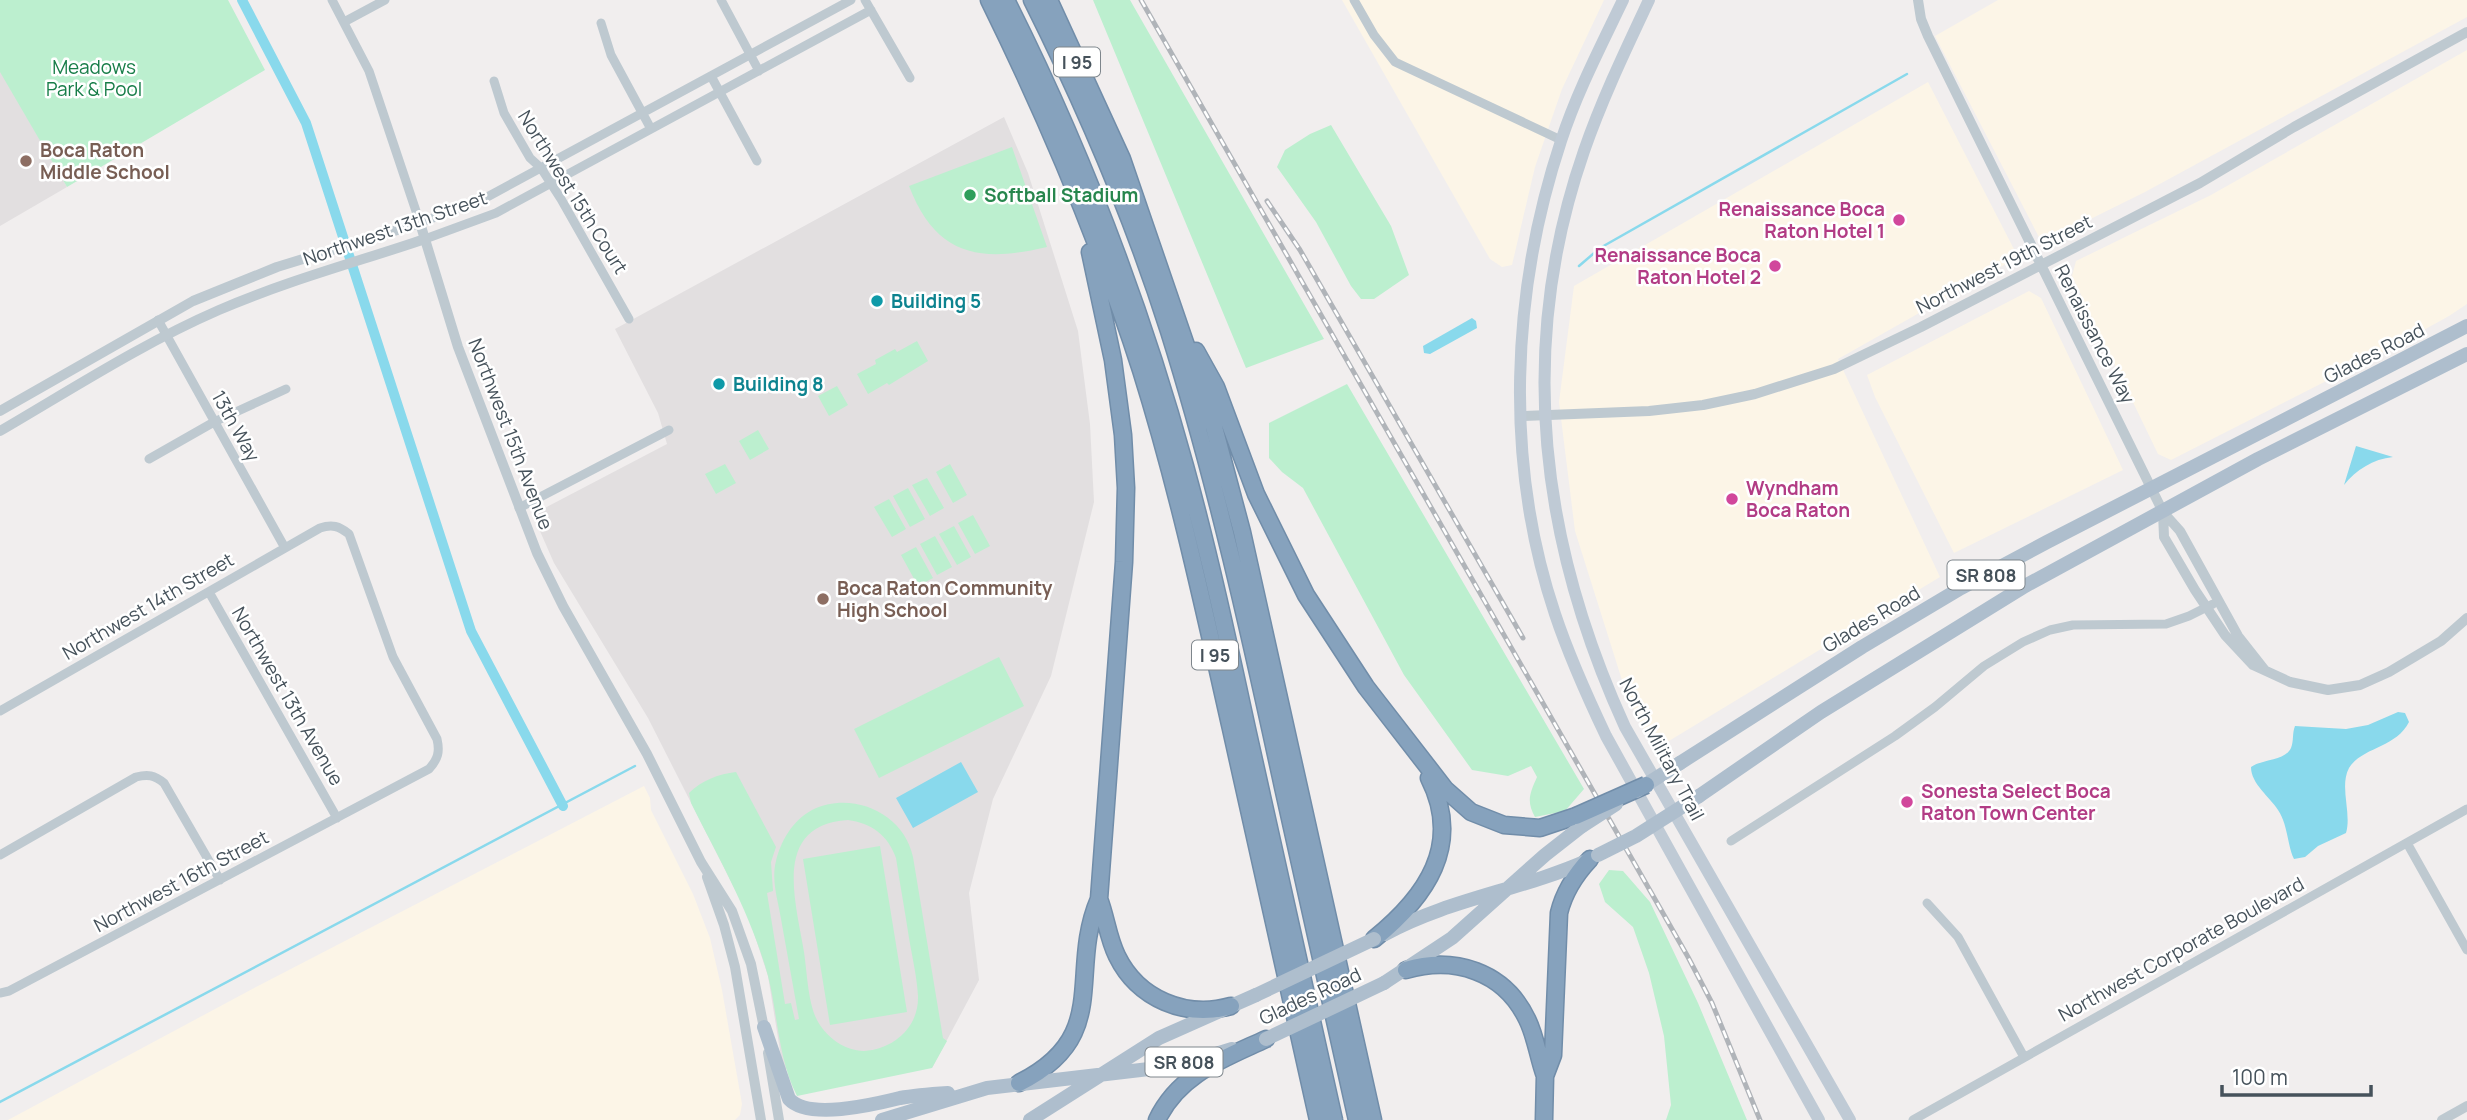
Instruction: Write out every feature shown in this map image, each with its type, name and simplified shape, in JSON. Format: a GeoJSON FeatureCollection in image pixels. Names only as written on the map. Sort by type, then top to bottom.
{"type":"FeatureCollection","features":[{"type":"Feature","properties":{"kind":"highway","name":"I 95"},"geometry":{"type":"LineString","coordinates":[[989,0],[1036,99],[1078,199],[1142,373],[1184,521],[1318,1120]]}},
{"type":"Feature","properties":{"kind":"highway"},"geometry":{"type":"LineString","coordinates":[[1006,0],[1062,119],[1113,244],[1142,324],[1185,464],[1212,570],[1334,1120]]}},
{"type":"Feature","properties":{"kind":"highway"},"geometry":{"type":"LineString","coordinates":[[1032,0],[1095,137],[1133,233],[1168,329],[1197,424],[1262,688],[1357,1120]]}},
{"type":"Feature","properties":{"kind":"highway","name":"I 95"},"geometry":{"type":"LineString","coordinates":[[1049,0],[1122,159],[1204,394],[1233,495],[1373,1120]]}},
{"type":"Feature","properties":{"kind":"highway"},"geometry":{"type":"LineString","coordinates":[[1019,1083],[1044,1070],[1066,1047],[1077,1028],[1084,1002],[1090,920],[1099,899],[1124,562],[1126,488],[1123,435],[1113,360],[1078,199]]}},
{"type":"Feature","properties":{"kind":"highway"},"geometry":{"type":"LineString","coordinates":[[1178,320],[1211,376],[1256,494],[1306,594],[1346,658],[1450,796],[1487,820],[1534,828],[1579,821],[1646,785]]}},
{"type":"Feature","properties":{"kind":"highway"},"geometry":{"type":"LineString","coordinates":[[1374,939],[1409,908],[1421,893],[1431,876],[1440,847],[1438,799],[1430,779],[1412,749]]}},
{"type":"Feature","properties":{"kind":"highway"},"geometry":{"type":"LineString","coordinates":[[1545,1076],[1553,1055],[1559,914],[1574,878],[1594,857]]}},
{"type":"Feature","properties":{"kind":"highway"},"geometry":{"type":"LineString","coordinates":[[1099,899],[1118,957],[1130,975],[1146,990],[1164,1002],[1192,1010],[1214,1010],[1231,1006]]}},
{"type":"Feature","properties":{"kind":"highway"},"geometry":{"type":"LineString","coordinates":[[1406,970],[1450,964],[1479,973],[1505,989],[1526,1016],[1545,1076],[1544,1120]]}},
{"type":"Feature","properties":{"kind":"highway"},"geometry":{"type":"LineString","coordinates":[[1157,1120],[1169,1099],[1190,1078],[1207,1066],[1266,1039]]}},
{"type":"Feature","properties":{"kind":"main road"},"geometry":{"type":"LineString","coordinates":[[1623,0],[1561,140],[1543,202],[1530,263],[1522,330],[1521,416],[1527,495],[1554,613],[1581,683],[1606,736],[1819,1120]]}},
{"type":"Feature","properties":{"kind":"main road","name":"North Military Trail"},"geometry":{"type":"LineString","coordinates":[[1649,0],[1596,117],[1568,204],[1548,311],[1545,415],[1551,492],[1578,608],[1602,677],[1625,727],[1850,1120]]}},
{"type":"Feature","properties":{"kind":"main road","name":"Glades Road"},"geometry":{"type":"LineString","coordinates":[[1646,785],[1921,611],[2035,548],[2467,326]]}},
{"type":"Feature","properties":{"kind":"main road","name":"Glades Road"},"geometry":{"type":"LineString","coordinates":[[1030,1120],[1069,1098],[1100,1075],[1170,1032],[1256,995],[1411,921],[1450,905],[1594,857],[1636,836],[1821,712],[2034,581],[2258,459],[2467,355]]}},
{"type":"Feature","properties":{"kind":"main road","name":"Glades Road"},"geometry":{"type":"LineString","coordinates":[[881,1120],[971,1092],[1019,1083],[1170,1066],[1266,1039],[1384,983],[1452,938],[1579,821]]}},
{"type":"Feature","properties":{"kind":"main road"},"geometry":{"type":"LineString","coordinates":[[764,1027],[789,1099],[795,1108],[805,1114],[821,1116],[846,1113],[916,1095],[971,1092]]}},
{"type":"Feature","properties":{"kind":"main road"},"geometry":{"type":"LineString","coordinates":[[1802,1090],[1828,1120]]}},
{"type":"Feature","properties":{"kind":"street","name":"Northwest 15th Avenue"},"geometry":{"type":"LineString","coordinates":[[332,0],[372,80],[458,346],[519,508],[552,586],[647,754],[701,862],[724,925],[735,967],[761,1120]]}},
{"type":"Feature","properties":{"kind":"street"},"geometry":{"type":"LineString","coordinates":[[344,22],[385,0]]}},
{"type":"Feature","properties":{"kind":"street"},"geometry":{"type":"LineString","coordinates":[[721,0],[759,71]]}},
{"type":"Feature","properties":{"kind":"street","name":"Northwest 13th Street"},"geometry":{"type":"LineString","coordinates":[[0,411],[158,320],[235,283],[480,201],[851,0]]}},
{"type":"Feature","properties":{"kind":"street"},"geometry":{"type":"LineString","coordinates":[[865,0],[910,78]]}},
{"type":"Feature","properties":{"kind":"street"},"geometry":{"type":"LineString","coordinates":[[1354,0],[1374,35],[1395,62],[1561,140]]}},
{"type":"Feature","properties":{"kind":"street","name":"Renaissance Way"},"geometry":{"type":"LineString","coordinates":[[1918,0],[1922,23],[2163,512]]}},
{"type":"Feature","properties":{"kind":"street","name":"Northwest 13th Street"},"geometry":{"type":"LineString","coordinates":[[0,430],[166,336],[251,296],[496,213],[871,10]]}},
{"type":"Feature","properties":{"kind":"street"},"geometry":{"type":"LineString","coordinates":[[601,23],[611,55],[651,130]]}},
{"type":"Feature","properties":{"kind":"street","name":"Northwest 19th Street"},"geometry":{"type":"LineString","coordinates":[[1521,416],[1667,410],[1731,400],[1771,390],[1849,363],[2200,183],[2294,127],[2467,32]]}},
{"type":"Feature","properties":{"kind":"street"},"geometry":{"type":"LineString","coordinates":[[710,76],[757,161]]}},
{"type":"Feature","properties":{"kind":"street","name":"Northwest 15th Court"},"geometry":{"type":"LineString","coordinates":[[494,81],[504,113],[530,158],[551,183],[629,319]]}},
{"type":"Feature","properties":{"kind":"street","name":"13th Way"},"geometry":{"type":"LineString","coordinates":[[158,320],[285,548]]}},
{"type":"Feature","properties":{"kind":"street"},"geometry":{"type":"LineString","coordinates":[[149,459],[214,422],[286,389]]}},
{"type":"Feature","properties":{"kind":"street"},"geometry":{"type":"LineString","coordinates":[[519,508],[669,430]]}},
{"type":"Feature","properties":{"kind":"street"},"geometry":{"type":"LineString","coordinates":[[2163,512],[2164,537],[2242,655],[2253,665],[2290,682],[2328,690],[2349,688],[2371,681],[2448,637],[2467,618]]}},
{"type":"Feature","properties":{"kind":"street"},"geometry":{"type":"LineString","coordinates":[[2163,512],[2180,531],[2238,636],[2264,669]]}},
{"type":"Feature","properties":{"kind":"street","name":"Northwest 16th Street"},"geometry":{"type":"LineString","coordinates":[[0,993],[9,991],[377,797],[429,769],[436,761],[439,749],[437,739],[393,657],[349,534],[341,527],[330,525],[313,532]]}},
{"type":"Feature","properties":{"kind":"street","name":"Northwest 14th Street"},"geometry":{"type":"LineString","coordinates":[[0,711],[313,532]]}},
{"type":"Feature","properties":{"kind":"street","name":"Northwest 13th Avenue"},"geometry":{"type":"LineString","coordinates":[[209,592],[337,818]]}},
{"type":"Feature","properties":{"kind":"street"},"geometry":{"type":"LineString","coordinates":[[1731,841],[1895,736],[1984,666],[2022,642],[2073,625],[2166,624],[2209,605]]}},
{"type":"Feature","properties":{"kind":"street"},"geometry":{"type":"LineString","coordinates":[[0,855],[135,777],[156,776],[164,783],[220,880]]}},
{"type":"Feature","properties":{"kind":"street","name":"Northwest Corporate Boulevard"},"geometry":{"type":"LineString","coordinates":[[1913,1120],[2467,809]]}},
{"type":"Feature","properties":{"kind":"street"},"geometry":{"type":"LineString","coordinates":[[2407,843],[2467,950]]}},
{"type":"Feature","properties":{"kind":"street","name":"Northwest 15th Avenue"},"geometry":{"type":"LineString","coordinates":[[701,862],[726,900],[741,934],[754,976],[779,1120]]}},
{"type":"Feature","properties":{"kind":"street"},"geometry":{"type":"LineString","coordinates":[[1927,903],[1958,937],[2024,1058]]}},
{"type":"Feature","properties":{"kind":"street"},"geometry":{"type":"LineString","coordinates":[[2442,1120],[2467,1106]]}},
{"type":"Feature","properties":{"kind":"shaded area"},"geometry":{"type":"Polygon","coordinates":[[[1342,0],[1604,0],[1562,89],[1535,167],[1512,265],[1502,267],[1490,259],[1342,0]]]}},
{"type":"Feature","properties":{"kind":"shaded area"},"geometry":{"type":"Polygon","coordinates":[[[1998,0],[2467,0],[2467,17],[2145,192],[2042,243],[1935,36],[1998,0]]]}},
{"type":"Feature","properties":{"kind":"shaded area"},"geometry":{"type":"Polygon","coordinates":[[[2467,50],[2467,304],[2391,348],[2171,460],[2158,454],[2072,276],[2076,261],[2211,195],[2467,50]]]}},
{"type":"Feature","properties":{"kind":"shaded area","name":"Boca Raton Middle School"},"geometry":{"type":"Polygon","coordinates":[[[0,70],[67,187],[0,226],[0,70]]]}},
{"type":"Feature","properties":{"kind":"shaded area"},"geometry":{"type":"Polygon","coordinates":[[[1928,82],[2018,257],[1838,359],[1940,577],[1654,750],[1627,696],[1575,531],[1559,402],[1574,286],[1928,82]]]}},
{"type":"Feature","properties":{"kind":"shaded area","name":"Boca Raton Community High School"},"geometry":{"type":"Polygon","coordinates":[[[1004,117],[1028,173],[1078,331],[1090,424],[1094,502],[1051,676],[993,799],[969,893],[979,980],[932,1068],[783,1069],[768,976],[748,915],[648,718],[554,563],[536,522],[539,511],[667,444],[658,413],[615,329],[1004,117]]]}},
{"type":"Feature","properties":{"kind":"shaded area"},"geometry":{"type":"Polygon","coordinates":[[[2029,291],[2041,298],[2123,470],[1954,553],[1875,397],[1867,375],[2029,291]]]}},
{"type":"Feature","properties":{"kind":"shaded area"},"geometry":{"type":"Polygon","coordinates":[[[644,786],[650,798],[651,810],[693,894],[710,938],[742,1104],[740,1115],[735,1120],[8,1120],[256,987],[644,786]]]}},
{"type":"Feature","properties":{"kind":"green space","name":"Meadows Park & Pool"},"geometry":{"type":"Polygon","coordinates":[[[0,0],[228,0],[265,70],[67,187],[0,72],[0,0]]]}},
{"type":"Feature","properties":{"kind":"green space"},"geometry":{"type":"Polygon","coordinates":[[[1093,0],[1130,0],[1324,339],[1246,368],[1093,0]]]}},
{"type":"Feature","properties":{"kind":"green space"},"geometry":{"type":"Polygon","coordinates":[[[1331,125],[1391,226],[1409,275],[1374,299],[1361,299],[1351,286],[1316,222],[1277,167],[1285,150],[1310,134],[1331,125]]]}},
{"type":"Feature","properties":{"kind":"green space","name":"Softball Stadium"},"geometry":{"type":"Polygon","coordinates":[[[1012,147],[1047,247],[1001,254],[981,253],[963,249],[947,240],[920,209],[909,186],[1012,147]]]}},
{"type":"Feature","properties":{"kind":"green space"},"geometry":{"type":"Polygon","coordinates":[[[917,341],[928,361],[889,385],[887,383],[868,394],[857,374],[895,349],[897,352],[917,341]]]}},
{"type":"Feature","properties":{"kind":"green space"},"geometry":{"type":"Polygon","coordinates":[[[1347,384],[1584,789],[1565,811],[1535,817],[1530,797],[1537,777],[1531,766],[1508,776],[1472,770],[1404,675],[1303,488],[1269,458],[1269,423],[1347,384]]]}},
{"type":"Feature","properties":{"kind":"green space"},"geometry":{"type":"Polygon","coordinates":[[[837,386],[848,405],[829,416],[818,396],[837,386]]]}},
{"type":"Feature","properties":{"kind":"green space"},"geometry":{"type":"Polygon","coordinates":[[[758,430],[769,449],[750,460],[739,441],[758,430]]]}},
{"type":"Feature","properties":{"kind":"green space"},"geometry":{"type":"Polygon","coordinates":[[[725,464],[736,483],[716,494],[705,474],[725,464]]]}},
{"type":"Feature","properties":{"kind":"green space"},"geometry":{"type":"Polygon","coordinates":[[[950,464],[967,495],[953,503],[936,472],[950,464]]]}},
{"type":"Feature","properties":{"kind":"green space"},"geometry":{"type":"Polygon","coordinates":[[[927,478],[944,508],[930,516],[912,485],[927,478]]]}},
{"type":"Feature","properties":{"kind":"green space"},"geometry":{"type":"Polygon","coordinates":[[[908,488],[925,519],[910,527],[893,496],[908,488]]]}},
{"type":"Feature","properties":{"kind":"green space"},"geometry":{"type":"Polygon","coordinates":[[[889,499],[906,529],[892,537],[874,507],[889,499]]]}},
{"type":"Feature","properties":{"kind":"green space"},"geometry":{"type":"Polygon","coordinates":[[[973,515],[990,546],[975,554],[958,523],[973,515]]]}},
{"type":"Feature","properties":{"kind":"green space"},"geometry":{"type":"Polygon","coordinates":[[[954,526],[971,557],[957,565],[939,534],[954,526]]]}},
{"type":"Feature","properties":{"kind":"green space"},"geometry":{"type":"Polygon","coordinates":[[[935,536],[952,567],[937,575],[920,544],[935,536]]]}},
{"type":"Feature","properties":{"kind":"green space"},"geometry":{"type":"Polygon","coordinates":[[[916,547],[933,578],[918,586],[901,555],[916,547]]]}},
{"type":"Feature","properties":{"kind":"green space"},"geometry":{"type":"Polygon","coordinates":[[[999,657],[1024,706],[879,778],[854,729],[999,657]]]}},
{"type":"Feature","properties":{"kind":"green space"},"geometry":{"type":"Polygon","coordinates":[[[736,772],[776,847],[771,862],[773,891],[767,893],[785,1004],[791,1003],[795,1020],[799,1019],[775,883],[776,861],[784,839],[805,815],[827,804],[859,804],[888,818],[899,828],[913,857],[943,1038],[947,1041],[932,1068],[797,1096],[786,1067],[761,953],[734,887],[691,803],[689,793],[694,788],[711,778],[736,772]],[[848,820],[824,825],[808,836],[798,851],[794,869],[794,890],[810,996],[817,1020],[825,1032],[837,1042],[850,1049],[864,1051],[885,1046],[903,1034],[914,1017],[918,996],[893,850],[871,827],[848,820]]]}},
{"type":"Feature","properties":{"kind":"green space"},"geometry":{"type":"Polygon","coordinates":[[[880,846],[907,1012],[830,1025],[803,859],[880,846]]]}},
{"type":"Feature","properties":{"kind":"green space"},"geometry":{"type":"Polygon","coordinates":[[[1609,870],[1623,871],[1650,902],[1698,1003],[1747,1120],[1666,1120],[1671,1105],[1664,1036],[1649,973],[1633,927],[1605,902],[1599,884],[1609,870]]]}},
{"type":"Feature","properties":{"kind":"water"},"geometry":{"type":"Polygon","coordinates":[[[1472,318],[1476,321],[1477,328],[1430,354],[1424,353],[1423,346],[1472,318]]]}},
{"type":"Feature","properties":{"kind":"water"},"geometry":{"type":"Polygon","coordinates":[[[2356,446],[2393,457],[2365,466],[2344,485],[2356,446]]]}},
{"type":"Feature","properties":{"kind":"water"},"geometry":{"type":"Polygon","coordinates":[[[2398,712],[2405,713],[2409,722],[2403,731],[2362,756],[2349,768],[2345,783],[2348,817],[2346,833],[2318,846],[2305,857],[2294,859],[2281,816],[2257,785],[2251,767],[2279,758],[2288,752],[2295,726],[2346,729],[2368,725],[2398,712]]]}},
{"type":"Feature","properties":{"kind":"water"},"geometry":{"type":"Polygon","coordinates":[[[961,762],[978,792],[913,828],[896,798],[961,762]]]}},
{"type":"Feature","properties":{"kind":"waterway"},"geometry":{"type":"LineString","coordinates":[[242,0],[306,123],[471,631],[563,806]]}},
{"type":"Feature","properties":{"kind":"waterway"},"geometry":{"type":"LineString","coordinates":[[1579,266],[1600,248],[1907,74]]}},
{"type":"Feature","properties":{"kind":"waterway"},"geometry":{"type":"LineString","coordinates":[[0,1102],[635,766]]}},
{"type":"Feature","properties":{"kind":"railway"},"geometry":{"type":"LineString","coordinates":[[1141,0],[1688,957],[1712,1003],[1760,1120]]}},
{"type":"Feature","properties":{"kind":"railway"},"geometry":{"type":"LineString","coordinates":[[1267,201],[1300,250],[1523,638]]}},
{"type":"Feature","properties":{"kind":"place","name":"Boca Raton Middle School"},"geometry":{"type":"Point","coordinates":[26,161]}},
{"type":"Feature","properties":{"kind":"place","name":"Softball Stadium"},"geometry":{"type":"Point","coordinates":[970,195]}},
{"type":"Feature","properties":{"kind":"place","name":"Renaissance Boca Raton Hotel 1"},"geometry":{"type":"Point","coordinates":[1899,220]}},
{"type":"Feature","properties":{"kind":"place","name":"Renaissance Boca Raton Hotel 2"},"geometry":{"type":"Point","coordinates":[1775,266]}},
{"type":"Feature","properties":{"kind":"place","name":"Building 5"},"geometry":{"type":"Point","coordinates":[877,301]}},
{"type":"Feature","properties":{"kind":"place","name":"Building 8"},"geometry":{"type":"Point","coordinates":[719,384]}},
{"type":"Feature","properties":{"kind":"place","name":"Wyndham Boca Raton"},"geometry":{"type":"Point","coordinates":[1732,499]}},
{"type":"Feature","properties":{"kind":"place","name":"Boca Raton Community High School"},"geometry":{"type":"Point","coordinates":[823,599]}},
{"type":"Feature","properties":{"kind":"place","name":"Sonesta Select Boca Raton Town Center"},"geometry":{"type":"Point","coordinates":[1907,802]}}]}
